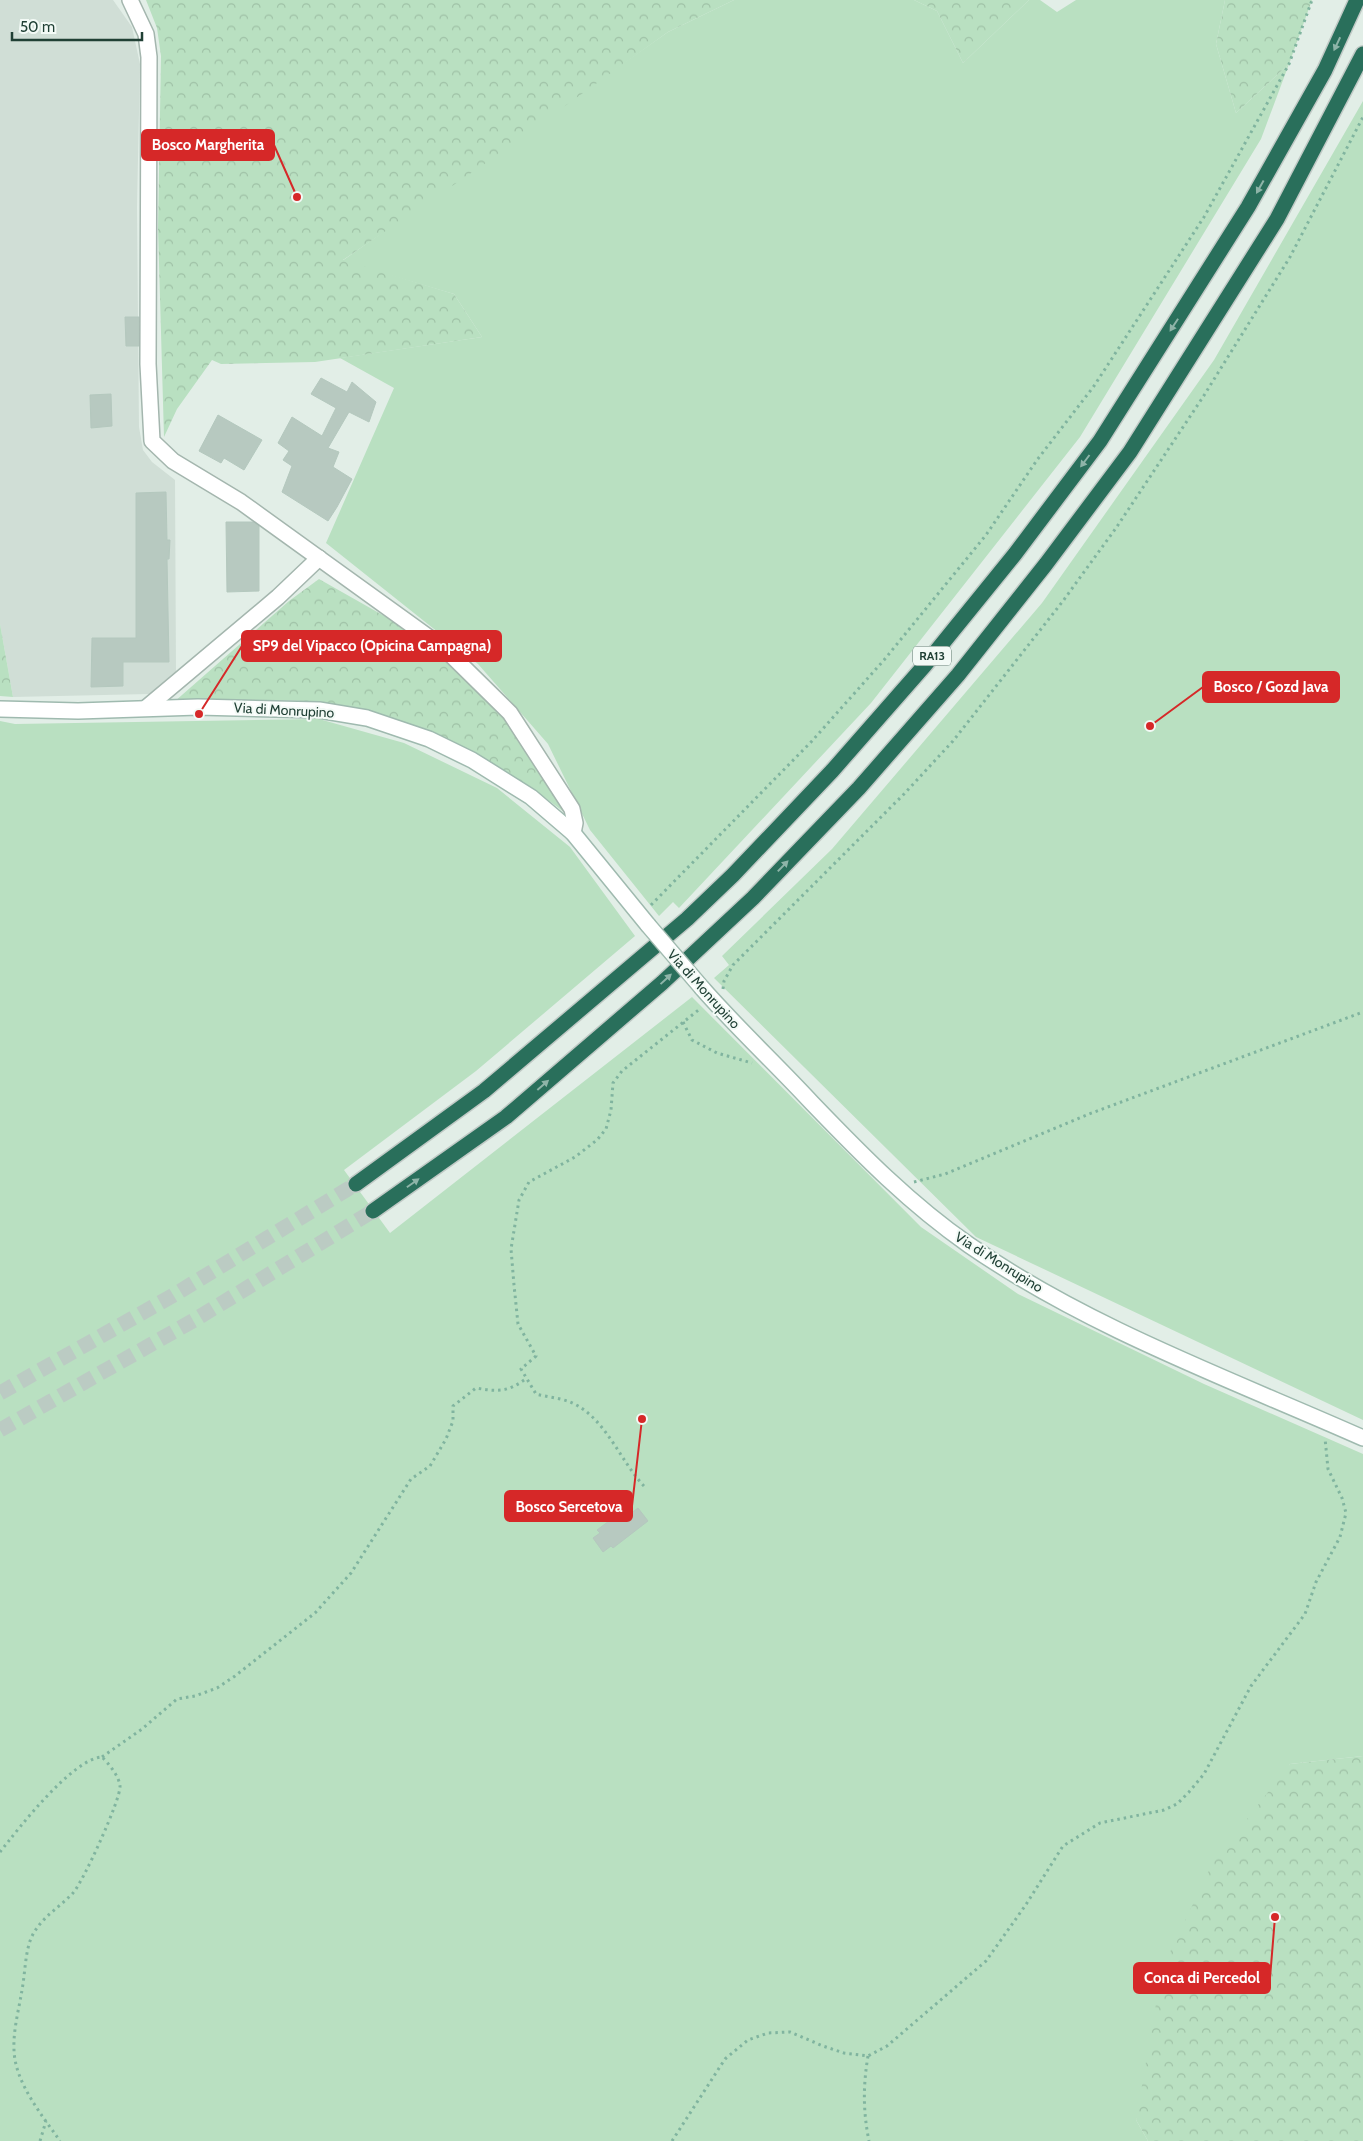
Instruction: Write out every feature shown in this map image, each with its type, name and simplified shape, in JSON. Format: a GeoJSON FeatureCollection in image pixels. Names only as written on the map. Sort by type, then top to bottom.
{"type":"FeatureCollection","features":[{"type":"Feature","properties":{"kind":"highway","name":"RA13"},"geometry":{"type":"LineString","coordinates":[[356,1184],[484,1091],[687,919],[733,875],[832,771],[925,665],[1015,554],[1100,441],[1248,207],[1325,70],[1357,0]]}},
{"type":"Feature","properties":{"kind":"highway","name":"RA13"},"geometry":{"type":"LineString","coordinates":[[373,1211],[506,1117],[662,982],[753,898],[860,788],[958,675],[1046,564],[1130,452],[1277,219],[1363,54]]}},
{"type":"Feature","properties":{"kind":"main road"},"geometry":{"type":"LineString","coordinates":[[130,0],[146,34],[149,57],[148,364],[152,441],[173,461],[241,502],[445,650],[470,672],[510,713],[572,810],[575,823],[573,833]]}},
{"type":"Feature","properties":{"kind":"main road"},"geometry":{"type":"LineString","coordinates":[[146,708],[278,597],[319,558]]}},
{"type":"Feature","properties":{"kind":"main road","name":"Via di Monrupino"},"geometry":{"type":"LineString","coordinates":[[0,709],[78,711],[198,707],[319,710],[367,718],[429,740],[499,775],[531,797],[573,833],[722,1012],[840,1134],[897,1188],[970,1245],[1062,1301],[1166,1351],[1363,1438]]}},
{"type":"Feature","properties":{"kind":"path"},"geometry":{"type":"LineString","coordinates":[[644,920],[670,888],[812,741],[884,660],[986,535],[1036,460],[1094,386],[1204,216],[1288,64],[1312,0]]}},
{"type":"Feature","properties":{"kind":"path"},"geometry":{"type":"LineString","coordinates":[[722,1012],[724,981],[733,965],[904,794],[953,741],[1089,565],[1203,397],[1290,257],[1363,117]]}},
{"type":"Feature","properties":{"kind":"path"},"geometry":{"type":"LineString","coordinates":[[644,1486],[631,1473],[592,1417],[572,1403],[536,1394],[527,1378],[522,1368],[536,1356],[518,1324],[511,1248],[519,1200],[529,1182],[575,1157],[597,1140],[606,1129],[611,1110],[613,1083],[622,1071],[683,1022],[707,994]]}},
{"type":"Feature","properties":{"kind":"path"},"geometry":{"type":"LineString","coordinates":[[897,1188],[945,1174],[1089,1114],[1363,1012]]}},
{"type":"Feature","properties":{"kind":"path"},"geometry":{"type":"LineString","coordinates":[[683,1022],[692,1040],[717,1053],[745,1061],[776,1066]]}},
{"type":"Feature","properties":{"kind":"path"},"geometry":{"type":"LineString","coordinates":[[0,1852],[64,1779],[92,1758],[102,1757],[142,1729],[176,1699],[195,1696],[217,1688],[316,1613],[351,1573],[411,1479],[430,1466],[446,1439],[453,1422],[453,1406],[476,1388],[499,1391],[513,1388],[527,1378]]}},
{"type":"Feature","properties":{"kind":"path"},"geometry":{"type":"LineString","coordinates":[[672,2141],[725,2059],[748,2040],[768,2033],[790,2032],[830,2048],[868,2056],[887,2046],[986,1961],[1025,1906],[1063,1846],[1100,1823],[1164,1810],[1177,1804],[1204,1774],[1251,1686],[1305,1614],[1316,1582],[1340,1537],[1346,1513],[1342,1498],[1328,1469],[1322,1420]]}},
{"type":"Feature","properties":{"kind":"path"},"geometry":{"type":"LineString","coordinates":[[60,2141],[22,2082],[16,2064],[14,2041],[30,1942],[43,1919],[72,1894],[82,1881],[115,1805],[120,1786],[110,1766],[102,1757]]}},
{"type":"Feature","properties":{"kind":"path"},"geometry":{"type":"LineString","coordinates":[[868,2056],[863,2084],[864,2114],[869,2141]]}},
{"type":"Feature","properties":{"kind":"path"},"geometry":{"type":"LineString","coordinates":[[40,2141],[46,2121]]}},
{"type":"Feature","properties":{"kind":"shaded area"},"geometry":{"type":"Polygon","coordinates":[[[0,0],[113,0],[132,27],[140,64],[137,207],[139,427],[143,450],[152,462],[175,480],[176,671],[149,694],[13,697],[0,624],[0,0]]]}},
{"type":"Feature","properties":{"kind":"green space"},"geometry":{"type":"Polygon","coordinates":[[[146,0],[734,0],[668,32],[483,165],[343,260],[454,294],[482,337],[315,362],[221,364],[212,360],[177,409],[164,437],[158,228],[161,56],[157,28],[146,0]]]}},
{"type":"Feature","properties":{"kind":"green space"},"geometry":{"type":"Polygon","coordinates":[[[734,0],[914,0],[937,11],[963,63],[1029,0],[1040,0],[1057,12],[1076,0],[1225,0],[1216,44],[1236,113],[1289,64],[1261,139],[1080,437],[871,703],[679,908],[673,902],[659,916],[590,830],[548,744],[478,664],[326,543],[394,388],[340,358],[482,337],[454,294],[342,261],[668,32],[734,0]]]}},
{"type":"Feature","properties":{"kind":"green space"},"geometry":{"type":"Polygon","coordinates":[[[914,0],[1029,0],[963,63],[937,11],[914,0]]]}},
{"type":"Feature","properties":{"kind":"green space"},"geometry":{"type":"Polygon","coordinates":[[[1225,0],[1312,0],[1289,64],[1236,113],[1216,44],[1225,0]]]}},
{"type":"Feature","properties":{"kind":"green space"},"geometry":{"type":"Polygon","coordinates":[[[1363,101],[1363,1420],[976,1237],[714,978],[729,965],[722,956],[832,849],[1042,603],[1214,360],[1363,101]]]}},
{"type":"Feature","properties":{"kind":"green space"},"geometry":{"type":"Polygon","coordinates":[[[319,579],[402,626],[441,653],[506,713],[564,812],[546,798],[491,764],[393,721],[363,711],[333,704],[294,701],[174,702],[289,601],[319,579]]]}},
{"type":"Feature","properties":{"kind":"green space"},"geometry":{"type":"Polygon","coordinates":[[[0,624],[13,697],[0,696],[0,624]]]}},
{"type":"Feature","properties":{"kind":"green space"},"geometry":{"type":"Polygon","coordinates":[[[319,719],[404,743],[497,788],[570,847],[635,936],[476,1071],[344,1170],[390,1233],[692,997],[921,1227],[1018,1294],[1204,1384],[1363,1454],[1363,1756],[1290,1764],[1136,2120],[1148,2141],[0,2141],[0,721],[15,724],[319,719]]]}},
{"type":"Feature","properties":{"kind":"green space"},"geometry":{"type":"Polygon","coordinates":[[[1363,1756],[1363,2141],[1148,2141],[1136,2120],[1162,1969],[1212,1864],[1290,1764],[1363,1756]]]}},
{"type":"Feature","properties":{"kind":"building"},"geometry":{"type":"Polygon","coordinates":[[[125,317],[139,317],[139,346],[126,346],[125,317]]]}},
{"type":"Feature","properties":{"kind":"building"},"geometry":{"type":"Polygon","coordinates":[[[321,378],[347,392],[352,382],[376,402],[369,422],[349,412],[328,448],[339,452],[333,467],[352,479],[328,521],[282,492],[292,466],[283,460],[289,451],[278,443],[292,417],[322,436],[336,408],[311,394],[321,378]]]}},
{"type":"Feature","properties":{"kind":"building"},"geometry":{"type":"Polygon","coordinates":[[[111,394],[112,426],[91,428],[90,395],[111,394]]]}},
{"type":"Feature","properties":{"kind":"building"},"geometry":{"type":"Polygon","coordinates":[[[218,415],[262,440],[244,470],[224,458],[221,463],[199,451],[218,415]]]}},
{"type":"Feature","properties":{"kind":"building"},"geometry":{"type":"Polygon","coordinates":[[[166,492],[167,540],[170,540],[169,559],[167,559],[169,662],[123,662],[123,686],[91,687],[92,638],[136,638],[136,493],[166,492]]]}},
{"type":"Feature","properties":{"kind":"building"},"geometry":{"type":"Polygon","coordinates":[[[226,522],[253,522],[259,526],[259,591],[227,592],[226,522]]]}},
{"type":"Feature","properties":{"kind":"building"},"geometry":{"type":"Polygon","coordinates":[[[638,1508],[648,1521],[613,1548],[611,1546],[603,1552],[593,1538],[600,1533],[597,1530],[617,1515],[621,1521],[638,1508]]]}},
{"type":"Feature","properties":{"kind":"tunnel"},"geometry":{"type":"LineString","coordinates":[[0,1393],[172,1296],[356,1184]]}},
{"type":"Feature","properties":{"kind":"tunnel"},"geometry":{"type":"LineString","coordinates":[[0,1430],[196,1319],[373,1211]]}},
{"type":"Feature","properties":{"kind":"place","name":"Bosco Margherita"},"geometry":{"type":"Point","coordinates":[297,197]}},
{"type":"Feature","properties":{"kind":"place","name":"SP9 del Vipacco (Opicina Campagna)"},"geometry":{"type":"Point","coordinates":[199,714]}},
{"type":"Feature","properties":{"kind":"place","name":"Bosco / Gozd Java"},"geometry":{"type":"Point","coordinates":[1150,726]}},
{"type":"Feature","properties":{"kind":"place","name":"Bosco Sercetova"},"geometry":{"type":"Point","coordinates":[642,1419]}},
{"type":"Feature","properties":{"kind":"place","name":"Conca di Percedol"},"geometry":{"type":"Point","coordinates":[1275,1917]}}]}
